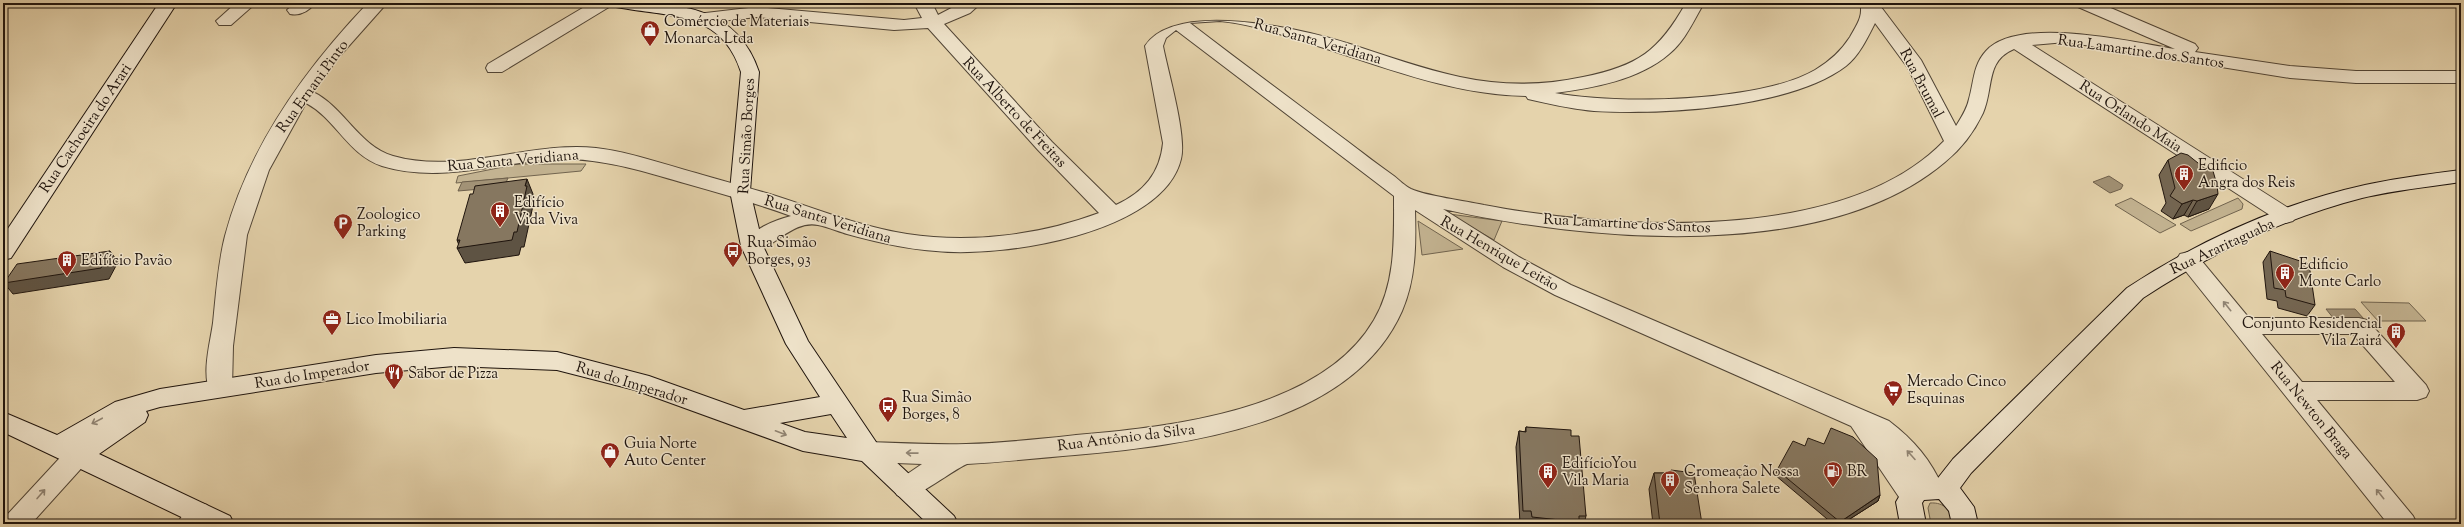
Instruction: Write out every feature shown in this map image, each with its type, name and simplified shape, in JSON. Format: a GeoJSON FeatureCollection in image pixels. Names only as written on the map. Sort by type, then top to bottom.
{"type":"FeatureCollection","features":[{"type":"Feature","properties":{"kind":"street","name":"Rua Cachoeira do Arari"},"geometry":{"type":"LineString","coordinates":[[3,253],[168,3]]}},
{"type":"Feature","properties":{"kind":"street"},"geometry":{"type":"LineString","coordinates":[[225,21],[247,3]]}},
{"type":"Feature","properties":{"kind":"street","name":"Rua Ernani Pinto"},"geometry":{"type":"LineString","coordinates":[[220,388],[219,370],[236,235],[259,170],[274,137],[302,94],[351,33],[378,3]]}},
{"type":"Feature","properties":{"kind":"street"},"geometry":{"type":"LineString","coordinates":[[496,68],[603,3]]}},
{"type":"Feature","properties":{"kind":"street","name":"Rua Simão Borges"},"geometry":{"type":"LineString","coordinates":[[622,3],[689,13],[703,18],[733,42],[746,60],[750,72],[740,191],[752,246],[798,344],[837,404]]}},
{"type":"Feature","properties":{"kind":"street","name":"Rua Alberto de Freitas"},"geometry":{"type":"LineString","coordinates":[[923,3],[933,22],[1045,146],[1114,215]]}},
{"type":"Feature","properties":{"kind":"street"},"geometry":{"type":"LineString","coordinates":[[703,18],[756,12],[894,25],[933,22],[954,14],[972,3]]}},
{"type":"Feature","properties":{"kind":"street","name":"Rua Santa Veridiana"},"geometry":{"type":"LineString","coordinates":[[302,94],[327,107],[371,152],[380,158],[393,162],[437,167],[560,153],[592,154],[624,159],[740,191],[814,218],[899,240],[967,245],[997,243],[1061,232],[1114,215],[1152,192],[1169,171],[1173,157],[1172,127],[1154,46],[1156,37],[1165,29],[1177,22],[1190,18],[1220,16],[1266,24],[1437,76],[1511,91],[1570,85],[1608,77],[1634,67],[1654,57],[1669,44],[1695,3]]}},
{"type":"Feature","properties":{"kind":"street"},"geometry":{"type":"LineString","coordinates":[[2084,3],[2226,64]]}},
{"type":"Feature","properties":{"kind":"street"},"geometry":{"type":"LineString","coordinates":[[1511,91],[1565,101],[1633,106],[1726,99],[1766,92],[1823,73],[1840,61],[1866,23],[1870,5]]}},
{"type":"Feature","properties":{"kind":"street","name":"Rua Brumal"},"geometry":{"type":"LineString","coordinates":[[1870,5],[1918,69],[1938,115],[1955,142]]}},
{"type":"Feature","properties":{"kind":"street","name":"Rua Henrique Leitão"},"geometry":{"type":"LineString","coordinates":[[1177,22],[1404,194],[1511,262],[1563,290],[1860,422],[1920,507],[1961,507],[1967,522]]}},
{"type":"Feature","properties":{"kind":"street","name":"Rua Lamartine dos Santos"},"geometry":{"type":"LineString","coordinates":[[1404,194],[1513,216],[1567,223],[1702,229],[1760,225],[1812,217],[1864,200],[1908,180],[1945,154],[1955,142],[1978,102],[1987,61],[1992,55],[2016,42],[2041,38],[2066,37],[2226,64],[2290,72],[2356,77],[2461,76]]}},
{"type":"Feature","properties":{"kind":"street","name":"Rua Orlando Maia"},"geometry":{"type":"LineString","coordinates":[[2016,42],[2286,216]]}},
{"type":"Feature","properties":{"kind":"street","name":"Rua Araritaguaba"},"geometry":{"type":"LineString","coordinates":[[1920,507],[2135,293],[2188,259],[2286,216],[2351,195],[2461,176]]}},
{"type":"Feature","properties":{"kind":"street","name":"Rua Antônio da Silva"},"geometry":{"type":"LineString","coordinates":[[869,452],[965,454],[1126,441],[1198,429],[1272,408],[1320,386],[1358,358],[1382,328],[1397,296],[1406,255],[1404,194]]}},
{"type":"Feature","properties":{"kind":"street"},"geometry":{"type":"LineString","coordinates":[[752,246],[771,230],[800,219],[814,218]]}},
{"type":"Feature","properties":{"kind":"street","name":"Rua Newton Braga"},"geometry":{"type":"LineString","coordinates":[[2188,259],[2298,391],[2404,524]]}},
{"type":"Feature","properties":{"kind":"street"},"geometry":{"type":"LineString","coordinates":[[2243,326],[2359,326],[2417,391],[2298,391]]}},
{"type":"Feature","properties":{"kind":"street","name":"Rua do Imperador"},"geometry":{"type":"LineString","coordinates":[[15,524],[68,451],[160,398],[376,364],[454,357],[517,358],[557,361],[640,382],[803,441],[869,452]]}},
{"type":"Feature","properties":{"kind":"street"},"geometry":{"type":"LineString","coordinates":[[837,404],[869,452],[945,524]]}},
{"type":"Feature","properties":{"kind":"street","name":"Rua do Imperador"},"geometry":{"type":"LineString","coordinates":[[745,419],[837,404]]}},
{"type":"Feature","properties":{"kind":"street"},"geometry":{"type":"LineString","coordinates":[[3,421],[68,451],[203,520]]}},
{"type":"Feature","properties":{"kind":"street","name":"Rua Antônio da Silva"},"geometry":{"type":"LineString","coordinates":[[906,488],[945,462],[965,454]]}},
{"type":"Feature","properties":{"kind":"shaded area"},"geometry":{"type":"Polygon","coordinates":[[[518,164],[586,164],[581,171],[456,183],[458,176],[518,164]]]}},
{"type":"Feature","properties":{"kind":"shaded area"},"geometry":{"type":"Polygon","coordinates":[[[2109,176],[2123,185],[2121,189],[2110,193],[2093,182],[2109,176]]]}},
{"type":"Feature","properties":{"kind":"shaded area"},"geometry":{"type":"Polygon","coordinates":[[[508,178],[504,187],[458,191],[462,182],[508,178]]]}},
{"type":"Feature","properties":{"kind":"shaded area"},"geometry":{"type":"Polygon","coordinates":[[[2131,198],[2176,225],[2160,233],[2115,205],[2131,198]]]}},
{"type":"Feature","properties":{"kind":"shaded area"},"geometry":{"type":"Polygon","coordinates":[[[2238,198],[2243,204],[2242,209],[2191,231],[2180,224],[2238,198]]]}},
{"type":"Feature","properties":{"kind":"shaded area"},"geometry":{"type":"Polygon","coordinates":[[[1449,214],[1502,221],[1494,240],[1449,214]]]}},
{"type":"Feature","properties":{"kind":"shaded area"},"geometry":{"type":"Polygon","coordinates":[[[1418,221],[1463,249],[1422,255],[1418,221]]]}},
{"type":"Feature","properties":{"kind":"shaded area"},"geometry":{"type":"Polygon","coordinates":[[[2361,302],[2409,303],[2426,321],[2378,321],[2361,302]]]}},
{"type":"Feature","properties":{"kind":"shaded area"},"geometry":{"type":"Polygon","coordinates":[[[2326,309],[2355,309],[2364,319],[2334,319],[2326,309]]]}},
{"type":"Feature","properties":{"kind":"shaded area"},"geometry":{"type":"Polygon","coordinates":[[[1930,503],[1940,504],[1946,508],[1951,515],[1954,524],[1931,524],[1928,508],[1930,503]]]}},
{"type":"Feature","properties":{"kind":"building"},"geometry":{"type":"Polygon","coordinates":[[[2181,153],[2188,155],[2203,167],[2213,171],[2218,194],[2182,204],[2170,196],[2175,188],[2168,160],[2181,153]]]}},
{"type":"Feature","properties":{"kind":"building"},"geometry":{"type":"Polygon","coordinates":[[[527,179],[525,186],[527,186],[517,232],[514,232],[512,240],[457,248],[460,240],[457,240],[470,194],[473,194],[475,186],[527,179]]]}},
{"type":"Feature","properties":{"kind":"building"},"geometry":{"type":"Polygon","coordinates":[[[110,251],[101,268],[4,283],[17,264],[110,251]]]}},
{"type":"Feature","properties":{"kind":"building"},"geometry":{"type":"Polygon","coordinates":[[[2270,251],[2309,264],[2315,305],[2286,297],[2285,290],[2274,288],[2270,251]]]}},
{"type":"Feature","properties":{"kind":"building","name":"EdifícioYou Vila Maria"},"geometry":{"type":"Polygon","coordinates":[[[1526,427],[1571,430],[1571,436],[1579,436],[1586,516],[1579,516],[1579,522],[1532,517],[1531,511],[1523,511],[1519,431],[1526,432],[1526,427]]]}},
{"type":"Feature","properties":{"kind":"building","name":"BR"},"geometry":{"type":"Polygon","coordinates":[[[1831,428],[1853,437],[1877,459],[1880,495],[1840,522],[1777,470],[1793,441],[1805,446],[1808,438],[1824,444],[1831,428]]]}},
{"type":"Feature","properties":{"kind":"building"},"geometry":{"type":"Polygon","coordinates":[[[1671,470],[1694,473],[1702,524],[1660,524],[1654,473],[1671,473],[1671,470]]]}},
{"type":"Feature","properties":{"kind":"place","name":"Comércio de Materiais Monarca Ltda"},"geometry":{"type":"Point","coordinates":[650,47]}},
{"type":"Feature","properties":{"kind":"place","name":"Edificio Angra dos Reis"},"geometry":{"type":"Point","coordinates":[2184,191]}},
{"type":"Feature","properties":{"kind":"place","name":"Edifício Vida Viva"},"geometry":{"type":"Point","coordinates":[500,228]}},
{"type":"Feature","properties":{"kind":"place","name":"Zoologico Parking"},"geometry":{"type":"Point","coordinates":[343,240]}},
{"type":"Feature","properties":{"kind":"place","name":"Rua Simão Borges, 93"},"geometry":{"type":"Point","coordinates":[733,268]}},
{"type":"Feature","properties":{"kind":"place","name":"Edifício Pavão"},"geometry":{"type":"Point","coordinates":[67,277]}},
{"type":"Feature","properties":{"kind":"place","name":"Edificio Monte Carlo"},"geometry":{"type":"Point","coordinates":[2285,290]}},
{"type":"Feature","properties":{"kind":"place","name":"Lico Imobiliaria"},"geometry":{"type":"Point","coordinates":[332,336]}},
{"type":"Feature","properties":{"kind":"place","name":"Conjunto Residencial Vila Zairá"},"geometry":{"type":"Point","coordinates":[2396,349]}},
{"type":"Feature","properties":{"kind":"place","name":"Sabor de Pizza"},"geometry":{"type":"Point","coordinates":[394,390]}},
{"type":"Feature","properties":{"kind":"place","name":"Mercado Cinco Esquinas"},"geometry":{"type":"Point","coordinates":[1893,407]}},
{"type":"Feature","properties":{"kind":"place","name":"Rua Simão Borges, 8"},"geometry":{"type":"Point","coordinates":[888,423]}},
{"type":"Feature","properties":{"kind":"place","name":"Guia Norte Auto Center"},"geometry":{"type":"Point","coordinates":[610,469]}},
{"type":"Feature","properties":{"kind":"place","name":"BR"},"geometry":{"type":"Point","coordinates":[1833,488]}},
{"type":"Feature","properties":{"kind":"place","name":"EdifícioYou Vila Maria"},"geometry":{"type":"Point","coordinates":[1548,489]}},
{"type":"Feature","properties":{"kind":"place","name":"Cromeação Nossa Senhora Salete"},"geometry":{"type":"Point","coordinates":[1670,497]}}]}
